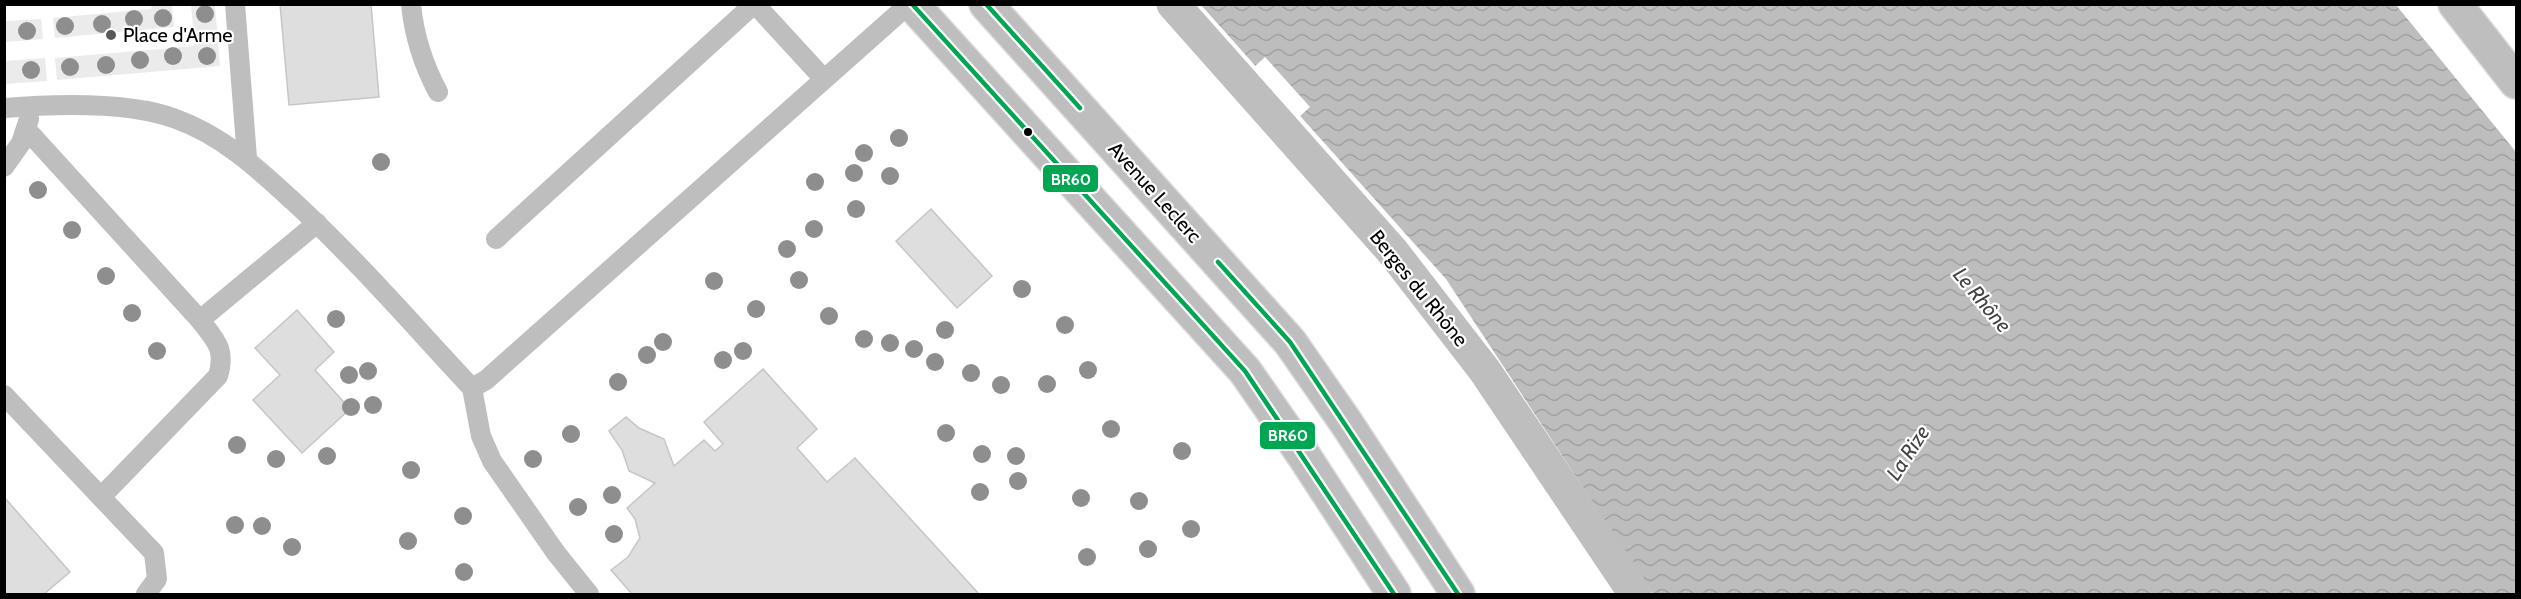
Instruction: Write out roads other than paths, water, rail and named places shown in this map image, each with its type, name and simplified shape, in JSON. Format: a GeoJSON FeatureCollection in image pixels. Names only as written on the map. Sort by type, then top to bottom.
{"type":"FeatureCollection","features":[{"type":"Feature","properties":{"kind":"main road"},"geometry":{"type":"LineString","coordinates":[[910,4],[1245,371],[1304,456],[1394,594]]}},
{"type":"Feature","properties":{"kind":"main road","name":"Avenue Leclerc"},"geometry":{"type":"LineString","coordinates":[[986,4],[1290,342],[1347,424],[1458,594]]}},
{"type":"Feature","properties":{"kind":"main road","name":"Berges du Rhône"},"geometry":{"type":"LineString","coordinates":[[1173,4],[1393,252],[1485,371],[1635,594]]}},
{"type":"Feature","properties":{"kind":"main road"},"geometry":{"type":"LineString","coordinates":[[2455,4],[2517,82]]}},
{"type":"Feature","properties":{"kind":"lane"},"geometry":{"type":"LineString","coordinates":[[235,4],[247,158]]}},
{"type":"Feature","properties":{"kind":"lane"},"geometry":{"type":"LineString","coordinates":[[411,4],[424,65],[438,92]]}},
{"type":"Feature","properties":{"kind":"lane"},"geometry":{"type":"LineString","coordinates":[[496,239],[754,4],[823,78]]}},
{"type":"Feature","properties":{"kind":"lane"},"geometry":{"type":"LineString","coordinates":[[472,388],[486,380],[823,78],[910,4]]}},
{"type":"Feature","properties":{"kind":"lane"},"geometry":{"type":"LineString","coordinates":[[4,167],[21,143],[33,106]]}},
{"type":"Feature","properties":{"kind":"lane"},"geometry":{"type":"LineString","coordinates":[[4,108],[33,106],[130,110],[175,118],[219,138],[247,158],[317,223],[472,388],[481,436],[492,461],[556,553],[589,594]]}},
{"type":"Feature","properties":{"kind":"lane"},"geometry":{"type":"LineString","coordinates":[[26,129],[200,320],[218,343],[222,360],[218,376],[101,497]]}},
{"type":"Feature","properties":{"kind":"lane"},"geometry":{"type":"LineString","coordinates":[[200,320],[317,223]]}},
{"type":"Feature","properties":{"kind":"lane"},"geometry":{"type":"LineString","coordinates":[[4,395],[154,553],[157,579],[146,594]]}},
{"type":"Feature","properties":{"kind":"water"},"geometry":{"type":"Polygon","coordinates":[[[1201,5],[2396,5],[2516,152],[2516,594],[1653,594],[1446,279],[1201,5]]]}},
{"type":"Feature","properties":{"kind":"place","name":"Place d'Arme"},"geometry":{"type":"Point","coordinates":[111,35]}},
{"type":"Feature","properties":{"kind":"water label","name":"Le Rhône"},"geometry":{"type":"Point","coordinates":[1982,300]}},
{"type":"Feature","properties":{"kind":"water label","name":"La Rize"},"geometry":{"type":"Point","coordinates":[1908,453]}}]}
